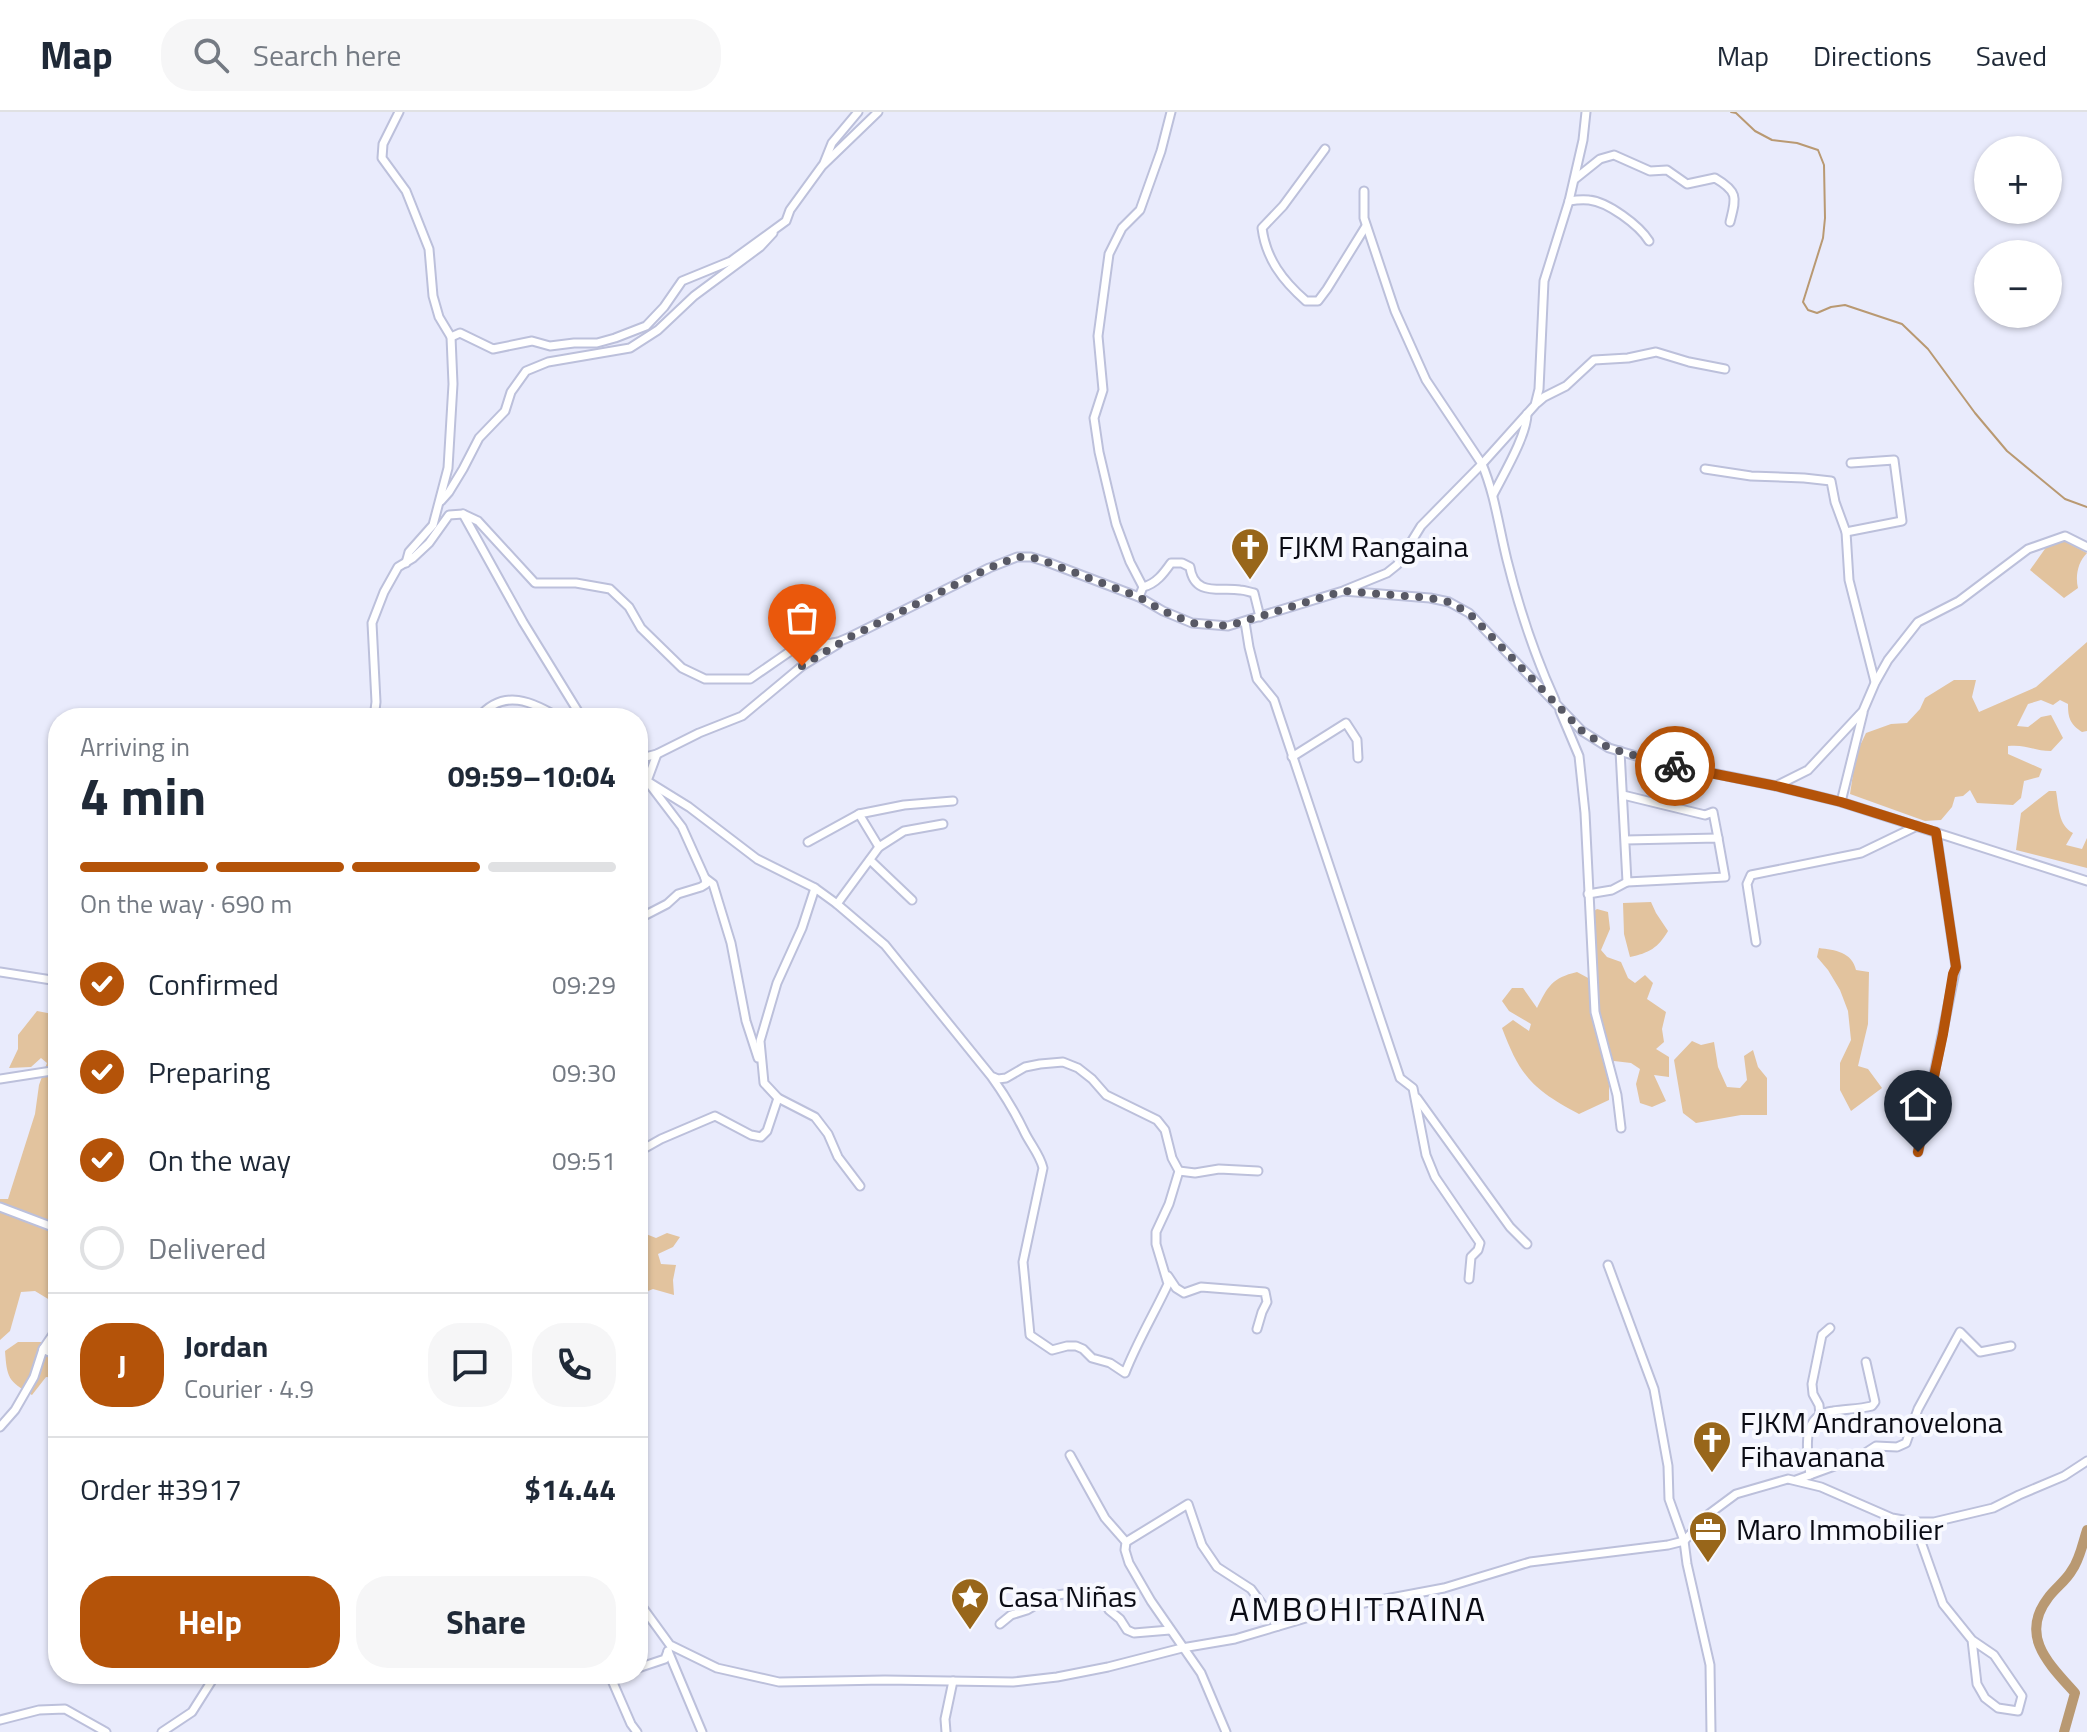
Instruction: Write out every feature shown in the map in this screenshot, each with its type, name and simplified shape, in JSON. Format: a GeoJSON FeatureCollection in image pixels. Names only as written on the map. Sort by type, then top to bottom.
{"type":"FeatureCollection","features":[{"type":"Feature","properties":{"kind":"street"},"geometry":{"type":"LineString","coordinates":[[399,112],[383,144],[382,158],[406,191],[429,249],[433,296],[439,317],[451,337],[453,384],[448,468],[439,503],[433,525],[409,552],[406,563]]}},
{"type":"Feature","properties":{"kind":"street"},"geometry":{"type":"LineString","coordinates":[[822,166],[832,143],[858,112]]}},
{"type":"Feature","properties":{"kind":"street"},"geometry":{"type":"LineString","coordinates":[[439,503],[449,492],[479,438],[505,411],[511,392],[526,371],[548,362],[630,348],[658,330],[694,296],[760,247],[786,221],[790,210],[822,166],[878,112]]}},
{"type":"Feature","properties":{"kind":"street"},"geometry":{"type":"LineString","coordinates":[[1139,597],[1143,587],[1116,524],[1099,452],[1094,418],[1103,390],[1098,336],[1109,254],[1122,228],[1140,210],[1171,112]]}},
{"type":"Feature","properties":{"kind":"street"},"geometry":{"type":"LineString","coordinates":[[1535,405],[1539,389],[1544,281],[1569,201],[1586,112]]}},
{"type":"Feature","properties":{"kind":"street"},"geometry":{"type":"LineString","coordinates":[[1325,149],[1283,206],[1262,228],[1264,246],[1287,285],[1306,301],[1318,301],[1366,226]]}},
{"type":"Feature","properties":{"kind":"street"},"geometry":{"type":"LineString","coordinates":[[1573,181],[1600,159],[1614,155],[1650,171],[1667,170],[1687,184],[1715,178],[1731,188],[1735,199],[1730,222]]}},
{"type":"Feature","properties":{"kind":"street"},"geometry":{"type":"LineString","coordinates":[[1364,191],[1366,226],[1395,311],[1426,380],[1482,464],[1493,495],[1517,604],[1536,658],[1579,756],[1585,813],[1595,1012],[1617,1095],[1621,1128]]}},
{"type":"Feature","properties":{"kind":"street"},"geometry":{"type":"LineString","coordinates":[[1569,201],[1592,200],[1610,208],[1642,230],[1649,241]]}},
{"type":"Feature","properties":{"kind":"street"},"geometry":{"type":"LineString","coordinates":[[451,337],[460,333],[493,349],[532,341],[550,346],[597,343],[615,338],[646,326],[682,281],[731,261],[786,221]]}},
{"type":"Feature","properties":{"kind":"street"},"geometry":{"type":"LineString","coordinates":[[375,708],[372,623],[398,567],[429,543],[449,515],[463,514],[478,521],[535,583],[576,583],[610,589],[629,607],[641,628],[682,668],[705,679],[750,679],[792,650],[838,642],[1017,557],[1047,562],[1139,597],[1192,623],[1228,626],[1343,591],[1387,573],[1397,565],[1421,526],[1535,405],[1566,386],[1594,360],[1656,352],[1725,369]]}},
{"type":"Feature","properties":{"kind":"street"},"geometry":{"type":"LineString","coordinates":[[1493,495],[1521,437],[1527,414]]}},
{"type":"Feature","properties":{"kind":"street"},"geometry":{"type":"LineString","coordinates":[[1846,532],[1902,521],[1894,460],[1851,463]]}},
{"type":"Feature","properties":{"kind":"street"},"geometry":{"type":"LineString","coordinates":[[1705,469],[1751,476],[1831,481],[1846,532],[1849,580],[1875,683]]}},
{"type":"Feature","properties":{"kind":"street"},"geometry":{"type":"LineString","coordinates":[[463,514],[516,610],[576,708]]}},
{"type":"Feature","properties":{"kind":"street"},"geometry":{"type":"LineString","coordinates":[[1841,802],[1863,711],[1888,660],[1918,622],[1959,601],[2028,549],[2065,536],[2087,547]]}},
{"type":"Feature","properties":{"kind":"street"},"geometry":{"type":"LineString","coordinates":[[1143,587],[1163,575],[1171,563],[1182,563],[1190,567],[1191,575],[1205,589],[1237,589],[1254,593],[1260,617]]}},
{"type":"Feature","properties":{"kind":"street"},"geometry":{"type":"LineString","coordinates":[[1343,591],[1430,598],[1459,607],[1469,613],[1582,731],[1609,748],[1653,761],[1841,802],[2087,881]]}},
{"type":"Feature","properties":{"kind":"street"},"geometry":{"type":"LineString","coordinates":[[1245,622],[1257,679],[1274,700],[1400,1078],[1413,1088],[1426,1155],[1435,1177],[1480,1243],[1471,1257],[1469,1279]]}},
{"type":"Feature","properties":{"kind":"street"},"geometry":{"type":"LineString","coordinates":[[648,756],[742,716],[802,666],[850,637]]}},
{"type":"Feature","properties":{"kind":"street"},"geometry":{"type":"LineString","coordinates":[[489,708],[517,699],[542,708]]}},
{"type":"Feature","properties":{"kind":"street"},"geometry":{"type":"LineString","coordinates":[[1776,786],[1808,770],[1863,711]]}},
{"type":"Feature","properties":{"kind":"street"},"geometry":{"type":"LineString","coordinates":[[1292,757],[1346,723],[1357,740],[1358,758]]}},
{"type":"Feature","properties":{"kind":"street"},"geometry":{"type":"LineString","coordinates":[[1620,751],[1627,882]]}},
{"type":"Feature","properties":{"kind":"street"},"geometry":{"type":"LineString","coordinates":[[648,778],[657,754]]}},
{"type":"Feature","properties":{"kind":"street"},"geometry":{"type":"LineString","coordinates":[[648,782],[682,827],[706,884],[678,894],[648,914]]}},
{"type":"Feature","properties":{"kind":"street"},"geometry":{"type":"LineString","coordinates":[[648,782],[689,807],[757,859],[815,888],[885,945],[991,1076],[1041,1158],[1043,1168],[1023,1262],[1030,1335],[1052,1350],[1076,1346],[1092,1358],[1110,1363],[1125,1373],[1168,1284],[1167,1274]]}},
{"type":"Feature","properties":{"kind":"street"},"geometry":{"type":"LineString","coordinates":[[1588,894],[1612,890],[1627,882],[1725,877],[1713,812],[1705,815],[1623,795]]}},
{"type":"Feature","properties":{"kind":"street"},"geometry":{"type":"LineString","coordinates":[[808,842],[859,814],[904,805],[953,801]]}},
{"type":"Feature","properties":{"kind":"street"},"geometry":{"type":"LineString","coordinates":[[859,814],[879,847]]}},
{"type":"Feature","properties":{"kind":"street"},"geometry":{"type":"LineString","coordinates":[[837,904],[879,847],[904,831],[943,824]]}},
{"type":"Feature","properties":{"kind":"street"},"geometry":{"type":"LineString","coordinates":[[1756,942],[1747,884],[1751,875],[1861,853],[1917,826]]}},
{"type":"Feature","properties":{"kind":"street"},"geometry":{"type":"LineString","coordinates":[[1918,1152],[1956,967],[1936,832]]}},
{"type":"Feature","properties":{"kind":"street"},"geometry":{"type":"LineString","coordinates":[[1625,840],[1718,838]]}},
{"type":"Feature","properties":{"kind":"street"},"geometry":{"type":"LineString","coordinates":[[870,860],[912,900]]}},
{"type":"Feature","properties":{"kind":"street"},"geometry":{"type":"LineString","coordinates":[[705,878],[713,884],[731,943],[746,1021],[764,1075]]}},
{"type":"Feature","properties":{"kind":"street"},"geometry":{"type":"LineString","coordinates":[[815,888],[802,928],[777,983],[760,1041],[764,1083],[778,1098],[815,1117],[828,1134],[838,1157],[860,1186]]}},
{"type":"Feature","properties":{"kind":"street"},"geometry":{"type":"LineString","coordinates":[[0,972],[48,979]]}},
{"type":"Feature","properties":{"kind":"street"},"geometry":{"type":"LineString","coordinates":[[991,1076],[1006,1078],[1025,1067],[1063,1062],[1078,1068],[1106,1095],[1157,1120],[1165,1130],[1172,1158],[1179,1171],[1156,1232],[1156,1244],[1167,1274],[1176,1288],[1184,1293],[1201,1287],[1265,1292],[1267,1302],[1257,1329]]}},
{"type":"Feature","properties":{"kind":"street"},"geometry":{"type":"LineString","coordinates":[[0,1079],[48,1072]]}},
{"type":"Feature","properties":{"kind":"street"},"geometry":{"type":"LineString","coordinates":[[1415,1096],[1510,1227],[1527,1244]]}},
{"type":"Feature","properties":{"kind":"street"},"geometry":{"type":"LineString","coordinates":[[648,1146],[715,1116],[761,1137],[767,1131],[778,1098]]}},
{"type":"Feature","properties":{"kind":"street"},"geometry":{"type":"LineString","coordinates":[[1179,1171],[1258,1171]]}},
{"type":"Feature","properties":{"kind":"street"},"geometry":{"type":"LineString","coordinates":[[0,1207],[48,1225]]}},
{"type":"Feature","properties":{"kind":"street"},"geometry":{"type":"LineString","coordinates":[[1608,1265],[1654,1389],[1668,1466],[1669,1499],[1684,1541],[1710,1665],[1711,1732]]}},
{"type":"Feature","properties":{"kind":"street"},"geometry":{"type":"LineString","coordinates":[[1820,1415],[1812,1384],[1822,1335],[1830,1328]]}},
{"type":"Feature","properties":{"kind":"street"},"geometry":{"type":"LineString","coordinates":[[1794,1481],[1859,1457],[1876,1446],[1897,1447],[1906,1443],[1918,1409],[1960,1332],[1980,1352],[2011,1346]]}},
{"type":"Feature","properties":{"kind":"street"},"geometry":{"type":"LineString","coordinates":[[0,1427],[15,1410],[34,1377],[48,1342]]}},
{"type":"Feature","properties":{"kind":"street"},"geometry":{"type":"LineString","coordinates":[[43,1349],[48,1351]]}},
{"type":"Feature","properties":{"kind":"street"},"geometry":{"type":"LineString","coordinates":[[1810,1475],[1806,1443],[1813,1421],[1830,1411],[1872,1406],[1875,1402],[1866,1362]]}},
{"type":"Feature","properties":{"kind":"street"},"geometry":{"type":"LineString","coordinates":[[1070,1455],[1105,1518],[1126,1542],[1129,1563],[1151,1601],[1201,1673],[1226,1732]]}},
{"type":"Feature","properties":{"kind":"street"},"geometry":{"type":"LineString","coordinates":[[669,1648],[717,1668],[779,1682],[1013,1682],[1057,1677],[1235,1639],[1343,1607],[1444,1588],[1530,1562],[1684,1541],[1709,1514],[1736,1494],[1788,1479],[1821,1487],[1892,1518],[1934,1522],[1993,1508],[2064,1476],[2087,1461]]}},
{"type":"Feature","properties":{"kind":"street"},"geometry":{"type":"LineString","coordinates":[[1126,1542],[1188,1504],[1202,1545],[1217,1567],[1251,1589],[1278,1626]]}},
{"type":"Feature","properties":{"kind":"street"},"geometry":{"type":"LineString","coordinates":[[1914,1522],[1943,1604],[1972,1640],[1994,1655],[2008,1674],[2022,1696],[2018,1711],[1998,1708],[1985,1698],[1977,1684],[1972,1640]]}},
{"type":"Feature","properties":{"kind":"street"},"geometry":{"type":"LineString","coordinates":[[1000,1624],[1011,1615],[1051,1596],[1071,1593],[1099,1596],[1127,1630],[1134,1633],[1170,1630]]}},
{"type":"Feature","properties":{"kind":"street"},"geometry":{"type":"LineString","coordinates":[[648,1616],[669,1648],[702,1732]]}},
{"type":"Feature","properties":{"kind":"street"},"geometry":{"type":"LineString","coordinates":[[648,1665],[665,1659],[669,1648]]}},
{"type":"Feature","properties":{"kind":"street"},"geometry":{"type":"LineString","coordinates":[[946,1732],[947,1704],[953,1681]]}},
{"type":"Feature","properties":{"kind":"street"},"geometry":{"type":"LineString","coordinates":[[162,1732],[192,1712],[210,1684]]}},
{"type":"Feature","properties":{"kind":"street"},"geometry":{"type":"LineString","coordinates":[[614,1684],[637,1732]]}},
{"type":"Feature","properties":{"kind":"street"},"geometry":{"type":"LineString","coordinates":[[0,1720],[39,1710],[65,1709],[106,1732]]}},
{"type":"Feature","properties":{"kind":"shaded area"},"geometry":{"type":"Polygon","coordinates":[[[2064,541],[2087,553],[2078,569],[2078,588],[2064,598],[2030,570],[2047,546],[2064,541]]]}},
{"type":"Feature","properties":{"kind":"shaded area"},"geometry":{"type":"Polygon","coordinates":[[[2087,642],[2087,731],[2082,732],[2072,723],[2068,704],[2060,700],[2053,705],[2041,700],[2028,704],[2017,726],[2028,727],[2041,717],[2051,715],[2063,738],[2051,751],[2008,746],[2008,754],[2042,769],[2039,777],[2024,781],[2021,798],[2013,805],[1977,803],[1970,790],[1963,796],[1955,797],[1952,807],[1941,820],[1925,821],[1850,794],[1856,754],[1866,733],[1891,724],[1907,723],[1925,698],[1954,680],[1976,680],[1972,697],[1979,712],[2036,687],[2087,642]]]}},
{"type":"Feature","properties":{"kind":"shaded area"},"geometry":{"type":"Polygon","coordinates":[[[2049,791],[2056,791],[2064,825],[2073,833],[2066,845],[2082,849],[2087,838],[2087,868],[2016,850],[2021,813],[2049,791]]]}},
{"type":"Feature","properties":{"kind":"shaded area"},"geometry":{"type":"Polygon","coordinates":[[[1651,902],[1668,931],[1652,949],[1630,957],[1624,934],[1623,903],[1651,902]]]}},
{"type":"Feature","properties":{"kind":"shaded area"},"geometry":{"type":"Polygon","coordinates":[[[1597,909],[1608,912],[1610,929],[1601,950],[1607,957],[1621,962],[1628,978],[1635,983],[1645,975],[1653,983],[1647,999],[1666,1012],[1662,1029],[1664,1042],[1656,1049],[1669,1057],[1669,1077],[1654,1075],[1666,1101],[1652,1107],[1640,1103],[1636,1084],[1640,1069],[1631,1063],[1614,1061],[1609,1074],[1609,1100],[1579,1114],[1539,1089],[1522,1070],[1502,1028],[1513,1020],[1529,1031],[1531,1024],[1509,1011],[1502,1001],[1512,988],[1523,988],[1537,1008],[1556,980],[1577,972],[1590,979],[1587,916],[1597,909]]]}},
{"type":"Feature","properties":{"kind":"shaded area"},"geometry":{"type":"Polygon","coordinates":[[[1819,948],[1842,953],[1851,959],[1856,970],[1869,972],[1868,1024],[1858,1066],[1868,1069],[1882,1088],[1851,1111],[1840,1090],[1840,1063],[1851,1040],[1848,1011],[1840,990],[1817,957],[1819,948]]]}},
{"type":"Feature","properties":{"kind":"shaded area"},"geometry":{"type":"Polygon","coordinates":[[[37,1011],[48,1013],[48,1299],[35,1291],[21,1292],[10,1331],[0,1340],[0,1199],[8,1199],[35,1114],[39,1085],[47,1063],[41,1058],[31,1067],[9,1068],[18,1049],[18,1035],[37,1011]]]}},
{"type":"Feature","properties":{"kind":"shaded area"},"geometry":{"type":"Polygon","coordinates":[[[1692,1041],[1701,1045],[1714,1042],[1718,1067],[1727,1087],[1740,1088],[1747,1080],[1744,1056],[1753,1050],[1758,1067],[1767,1078],[1767,1115],[1741,1115],[1696,1123],[1683,1113],[1674,1060],[1692,1041]]]}},
{"type":"Feature","properties":{"kind":"shaded area"},"geometry":{"type":"Polygon","coordinates":[[[667,1233],[680,1237],[673,1247],[658,1254],[661,1264],[676,1265],[674,1295],[653,1289],[648,1291],[648,1235],[656,1238],[667,1233]]]}},
{"type":"Feature","properties":{"kind":"shaded area"},"geometry":{"type":"Polygon","coordinates":[[[18,1342],[42,1342],[48,1346],[48,1377],[32,1395],[13,1382],[8,1373],[5,1351],[18,1342]]]}},
{"type":"Feature","properties":{"kind":"waterway"},"geometry":{"type":"LineString","coordinates":[[1731,112],[1772,140],[1818,150],[1824,165],[1823,238],[1803,302],[1808,310],[1817,313],[1845,305],[1902,324],[1928,349],[2007,451],[2065,499],[2087,507]]}},
{"type":"Feature","properties":{"kind":"waterway"},"geometry":{"type":"LineString","coordinates":[[2064,1732],[2075,1693],[2047,1660],[2037,1637],[2036,1625],[2048,1598],[2075,1566],[2087,1530]]}},
{"type":"Feature","properties":{"kind":"way so far"},"geometry":{"type":"LineString","coordinates":[[802,666],[850,637],[1017,557],[1047,562],[1139,597],[1192,623],[1228,626],[1343,591],[1419,597],[1449,602],[1469,613],[1582,731],[1609,748],[1675,766]]}},
{"type":"Feature","properties":{"kind":"place","name":"FJKM Rangaina"},"geometry":{"type":"Point","coordinates":[1250,581]}},
{"type":"Feature","properties":{"kind":"place","name":"FJKM Andranovelona Fihavanana"},"geometry":{"type":"Point","coordinates":[1712,1474]}},
{"type":"Feature","properties":{"kind":"place","name":"Maro Immobilier"},"geometry":{"type":"Point","coordinates":[1708,1564]}},
{"type":"Feature","properties":{"kind":"place","name":"Casa Niñas"},"geometry":{"type":"Point","coordinates":[970,1631]}},
{"type":"Feature","properties":{"kind":"district","name":"AMBOHITRAINA"},"geometry":{"type":"Point","coordinates":[1358,1609]}},
{"type":"Feature","properties":{"kind":"route"},"geometry":{"type":"LineString","coordinates":[[1675,766],[1841,802],[1936,832],[1956,967],[1918,1152]]}}]}
